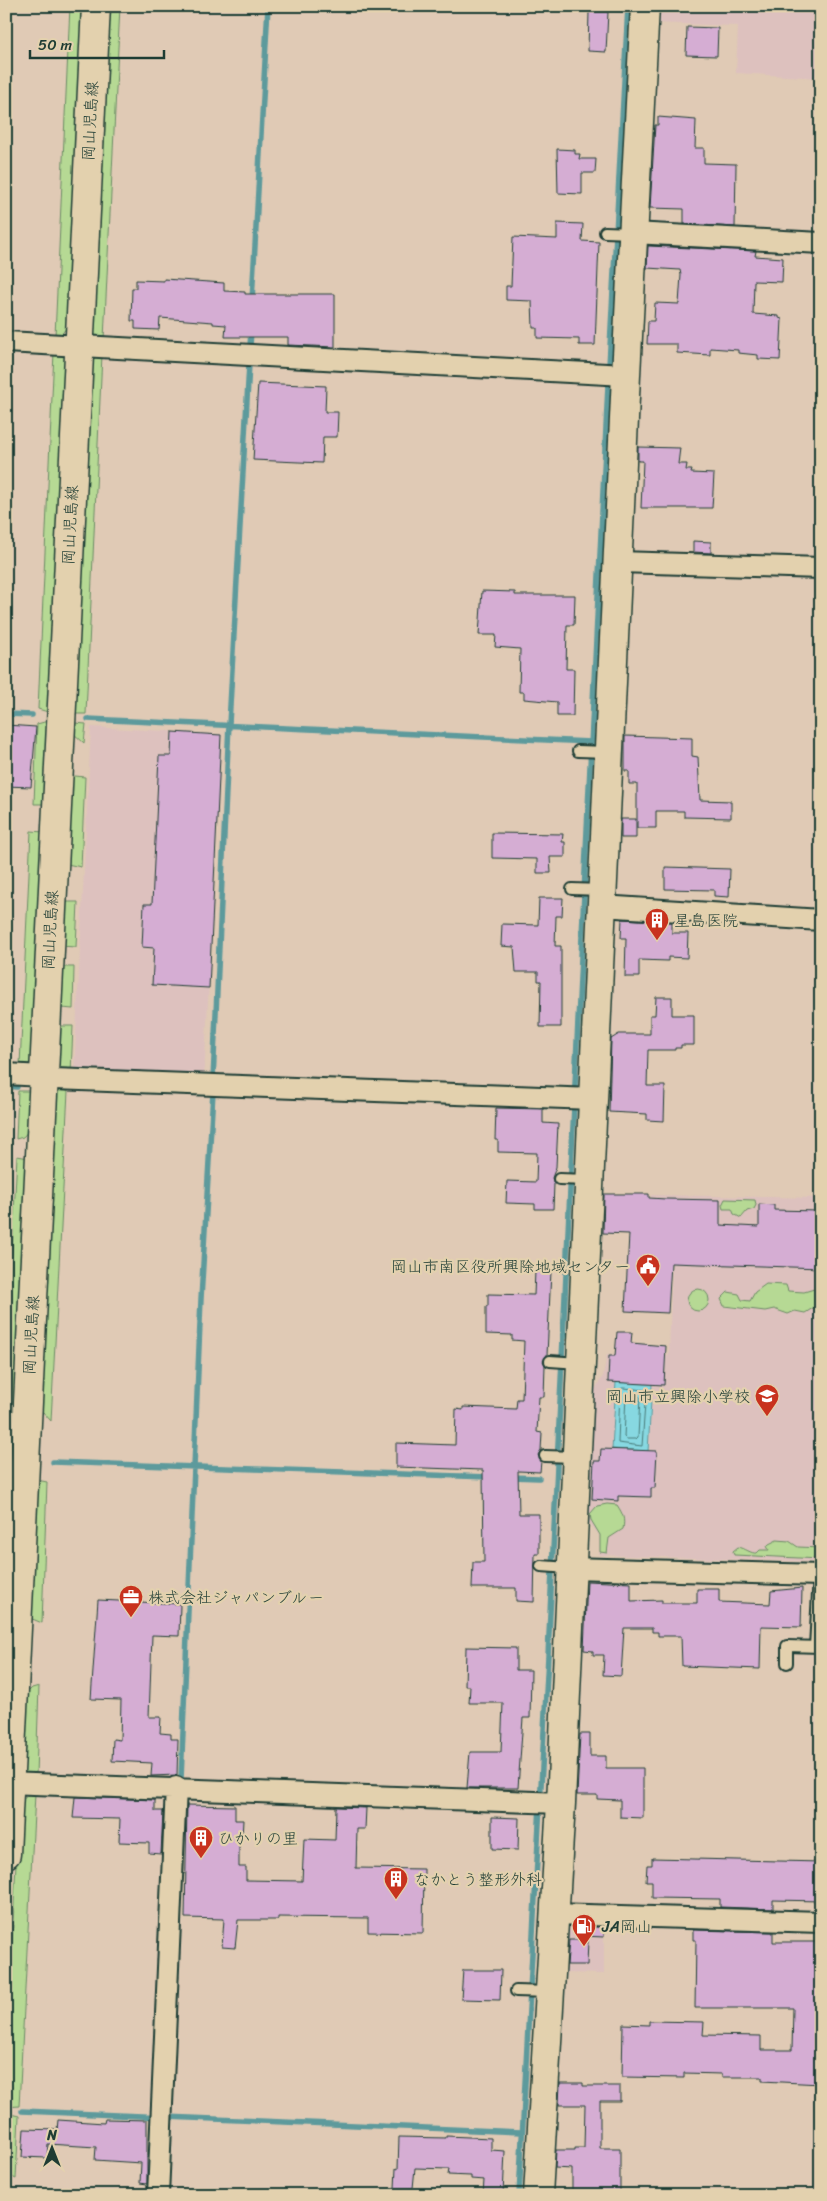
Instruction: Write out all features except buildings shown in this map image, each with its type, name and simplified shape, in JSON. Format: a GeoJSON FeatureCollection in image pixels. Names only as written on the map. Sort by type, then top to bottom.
{"type":"FeatureCollection","features":[{"type":"Feature","properties":{"kind":"street","name":"岡山児島線"},"geometry":{"type":"LineString","coordinates":[[6,1854],[96,6]]}},
{"type":"Feature","properties":{"kind":"street"},"geometry":{"type":"LineString","coordinates":[[538,2195],[543,1992],[554,1914],[546,1802],[554,1567],[569,1457],[563,1362],[572,1179],[581,1099],[589,893],[603,752],[618,562],[615,374],[617,232],[645,6]]}},
{"type":"Feature","properties":{"kind":"street"},"geometry":{"type":"LineString","coordinates":[[617,232],[821,243]]}},
{"type":"Feature","properties":{"kind":"street"},"geometry":{"type":"LineString","coordinates":[[6,342],[615,374]]}},
{"type":"Feature","properties":{"kind":"street"},"geometry":{"type":"LineString","coordinates":[[618,562],[821,568]]}},
{"type":"Feature","properties":{"kind":"street"},"geometry":{"type":"LineString","coordinates":[[589,893],[821,920]]}},
{"type":"Feature","properties":{"kind":"street"},"geometry":{"type":"LineString","coordinates":[[6,1074],[74,1080],[581,1099]]}},
{"type":"Feature","properties":{"kind":"street"},"geometry":{"type":"LineString","coordinates":[[554,1567],[819,1580]]}},
{"type":"Feature","properties":{"kind":"street"},"geometry":{"type":"LineString","coordinates":[[8,1783],[176,1787],[546,1802]]}},
{"type":"Feature","properties":{"kind":"street"},"geometry":{"type":"LineString","coordinates":[[158,2195],[176,1787]]}},
{"type":"Feature","properties":{"kind":"street"},"geometry":{"type":"LineString","coordinates":[[554,1914],[821,1922]]}},
{"type":"Feature","properties":{"kind":"lane"},"geometry":{"type":"LineString","coordinates":[[580,751],[603,752]]}},
{"type":"Feature","properties":{"kind":"lane"},"geometry":{"type":"LineString","coordinates":[[547,1456],[569,1457]]}},
{"type":"Feature","properties":{"kind":"lane"},"geometry":{"type":"LineString","coordinates":[[786,1663],[787,1646],[818,1647],[819,1580]]}},
{"type":"Feature","properties":{"kind":"lane"},"geometry":{"type":"LineString","coordinates":[[518,1991],[543,1992]]}},
{"type":"Feature","properties":{"kind":"shaded area"},"geometry":{"type":"Polygon","coordinates":[[[653,6],[821,6],[821,78],[736,73],[738,26],[653,23],[653,6]]]}},
{"type":"Feature","properties":{"kind":"shaded area"},"geometry":{"type":"Polygon","coordinates":[[[91,727],[222,734],[204,1078],[74,1073],[91,727]]]}},
{"type":"Feature","properties":{"kind":"shaded area"},"geometry":{"type":"Polygon","coordinates":[[[651,1195],[821,1198],[821,1562],[599,1555],[599,1535],[588,1521],[594,1391],[603,1376],[607,1354],[669,1355],[673,1235],[649,1234],[651,1195]]]}},
{"type":"Feature","properties":{"kind":"shaded area","name":"JA岡山"},"geometry":{"type":"Polygon","coordinates":[[[564,1920],[604,1921],[604,1974],[563,1973],[564,1920]]]}},
{"type":"Feature","properties":{"kind":"green space"},"geometry":{"type":"Polygon","coordinates":[[[70,6],[85,6],[69,324],[61,335],[55,336],[70,6]]]}},
{"type":"Feature","properties":{"kind":"green space"},"geometry":{"type":"Polygon","coordinates":[[[105,6],[120,6],[104,339],[96,339],[91,335],[105,6]]]}},
{"type":"Feature","properties":{"kind":"green space"},"geometry":{"type":"Polygon","coordinates":[[[54,352],[62,352],[68,357],[46,804],[34,804],[37,724],[48,721],[48,712],[38,709],[54,352]]]}},
{"type":"Feature","properties":{"kind":"green space"},"geometry":{"type":"Polygon","coordinates":[[[102,354],[86,714],[75,714],[75,723],[86,724],[84,743],[72,732],[87,357],[102,354]]]}},
{"type":"Feature","properties":{"kind":"green space"},"geometry":{"type":"Polygon","coordinates":[[[75,776],[85,777],[81,867],[67,864],[70,778],[75,776]]]}},
{"type":"Feature","properties":{"kind":"green space"},"geometry":{"type":"Polygon","coordinates":[[[31,831],[44,832],[33,1065],[20,1065],[31,831]]]}},
{"type":"Feature","properties":{"kind":"green space"},"geometry":{"type":"Polygon","coordinates":[[[68,902],[78,902],[76,947],[60,946],[64,906],[68,902]]]}},
{"type":"Feature","properties":{"kind":"green space"},"geometry":{"type":"Polygon","coordinates":[[[63,967],[74,967],[73,1009],[62,1008],[58,1004],[63,967]]]}},
{"type":"Feature","properties":{"kind":"green space"},"geometry":{"type":"Polygon","coordinates":[[[60,1026],[73,1026],[71,1073],[58,1071],[60,1026]]]}},
{"type":"Feature","properties":{"kind":"green space"},"geometry":{"type":"Polygon","coordinates":[[[52,1090],[68,1091],[51,1421],[42,1411],[40,1401],[52,1090]]]}},
{"type":"Feature","properties":{"kind":"green space"},"geometry":{"type":"Polygon","coordinates":[[[18,1091],[33,1091],[31,1128],[23,1137],[16,1139],[18,1091]]]}},
{"type":"Feature","properties":{"kind":"green space"},"geometry":{"type":"Polygon","coordinates":[[[17,1156],[29,1158],[13,1455],[6,1455],[6,1365],[17,1156]]]}},
{"type":"Feature","properties":{"kind":"green space"},"geometry":{"type":"Polygon","coordinates":[[[725,1199],[755,1200],[756,1205],[754,1209],[747,1211],[741,1218],[734,1214],[732,1209],[723,1209],[722,1205],[725,1199]]]}},
{"type":"Feature","properties":{"kind":"green space"},"geometry":{"type":"Polygon","coordinates":[[[766,1284],[786,1285],[788,1291],[804,1292],[821,1287],[821,1303],[805,1313],[795,1311],[788,1314],[774,1309],[765,1311],[724,1306],[721,1299],[728,1292],[739,1294],[742,1300],[750,1301],[755,1292],[766,1284]]]}},
{"type":"Feature","properties":{"kind":"green space"},"geometry":{"type":"Polygon","coordinates":[[[698,1289],[706,1292],[709,1300],[706,1308],[698,1311],[690,1308],[687,1300],[690,1292],[698,1289]]]}},
{"type":"Feature","properties":{"kind":"green space"},"geometry":{"type":"Polygon","coordinates":[[[37,1480],[47,1482],[42,1623],[30,1618],[37,1480]]]}},
{"type":"Feature","properties":{"kind":"green space"},"geometry":{"type":"Polygon","coordinates":[[[617,1505],[624,1522],[623,1529],[609,1538],[607,1553],[600,1552],[600,1535],[591,1520],[590,1514],[597,1506],[617,1505]]]}},
{"type":"Feature","properties":{"kind":"green space"},"geometry":{"type":"Polygon","coordinates":[[[777,1540],[789,1541],[798,1547],[821,1548],[821,1559],[734,1555],[733,1551],[738,1547],[755,1553],[760,1550],[769,1550],[767,1546],[777,1540]]]}},
{"type":"Feature","properties":{"kind":"green space"},"geometry":{"type":"Polygon","coordinates":[[[39,1686],[36,1775],[27,1775],[22,1770],[27,1693],[32,1688],[39,1686]]]}},
{"type":"Feature","properties":{"kind":"green space"},"geometry":{"type":"Polygon","coordinates":[[[29,1794],[35,1794],[19,2106],[7,2107],[6,2113],[6,2064],[19,1803],[29,1794]]]}},
{"type":"Feature","properties":{"kind":"green space"},"geometry":{"type":"Polygon","coordinates":[[[6,2113],[19,2116],[16,2179],[6,2174],[6,2113]]]}},
{"type":"Feature","properties":{"kind":"water"},"geometry":{"type":"Polygon","coordinates":[[[616,1382],[652,1384],[648,1451],[612,1449],[616,1382]]]}},
{"type":"Feature","properties":{"kind":"waterway"},"geometry":{"type":"LineString","coordinates":[[252,301],[268,6]]}},
{"type":"Feature","properties":{"kind":"waterway"},"geometry":{"type":"LineString","coordinates":[[570,6],[628,10]]}},
{"type":"Feature","properties":{"kind":"waterway"},"geometry":{"type":"LineString","coordinates":[[519,2195],[548,1656],[608,385],[628,6]]}},
{"type":"Feature","properties":{"kind":"waterway"},"geometry":{"type":"LineString","coordinates":[[250,347],[251,330]]}},
{"type":"Feature","properties":{"kind":"waterway"},"geometry":{"type":"LineString","coordinates":[[213,1080],[229,724],[249,364]]}},
{"type":"Feature","properties":{"kind":"waterway"},"geometry":{"type":"LineString","coordinates":[[6,714],[32,715]]}},
{"type":"Feature","properties":{"kind":"waterway"},"geometry":{"type":"LineString","coordinates":[[88,719],[591,742]]}},
{"type":"Feature","properties":{"kind":"waterway"},"geometry":{"type":"LineString","coordinates":[[6,1086],[17,1087]]}},
{"type":"Feature","properties":{"kind":"waterway"},"geometry":{"type":"LineString","coordinates":[[181,1780],[201,1299],[213,1092],[217,1092]]}},
{"type":"Feature","properties":{"kind":"waterway"},"geometry":{"type":"LineString","coordinates":[[53,1462],[489,1477]]}},
{"type":"Feature","properties":{"kind":"waterway"},"geometry":{"type":"LineString","coordinates":[[511,1477],[539,1478]]}},
{"type":"Feature","properties":{"kind":"waterway"},"geometry":{"type":"LineString","coordinates":[[22,2111],[522,2132]]}},
{"type":"Feature","properties":{"kind":"place","name":"星島医院"},"geometry":{"type":"Point","coordinates":[657,941]}},
{"type":"Feature","properties":{"kind":"place","name":"岡山市南区役所興除地域センター"},"geometry":{"type":"Point","coordinates":[648,1287]}},
{"type":"Feature","properties":{"kind":"place","name":"岡山市立興除小学校"},"geometry":{"type":"Point","coordinates":[767,1417]}},
{"type":"Feature","properties":{"kind":"place","name":"株式会社ジャパンブルー"},"geometry":{"type":"Point","coordinates":[131,1618]}},
{"type":"Feature","properties":{"kind":"place","name":"ひかりの里"},"geometry":{"type":"Point","coordinates":[201,1859]}},
{"type":"Feature","properties":{"kind":"place","name":"なかとう整形外科"},"geometry":{"type":"Point","coordinates":[396,1900]}},
{"type":"Feature","properties":{"kind":"place","name":"JA岡山"},"geometry":{"type":"Point","coordinates":[584,1947]}}]}
